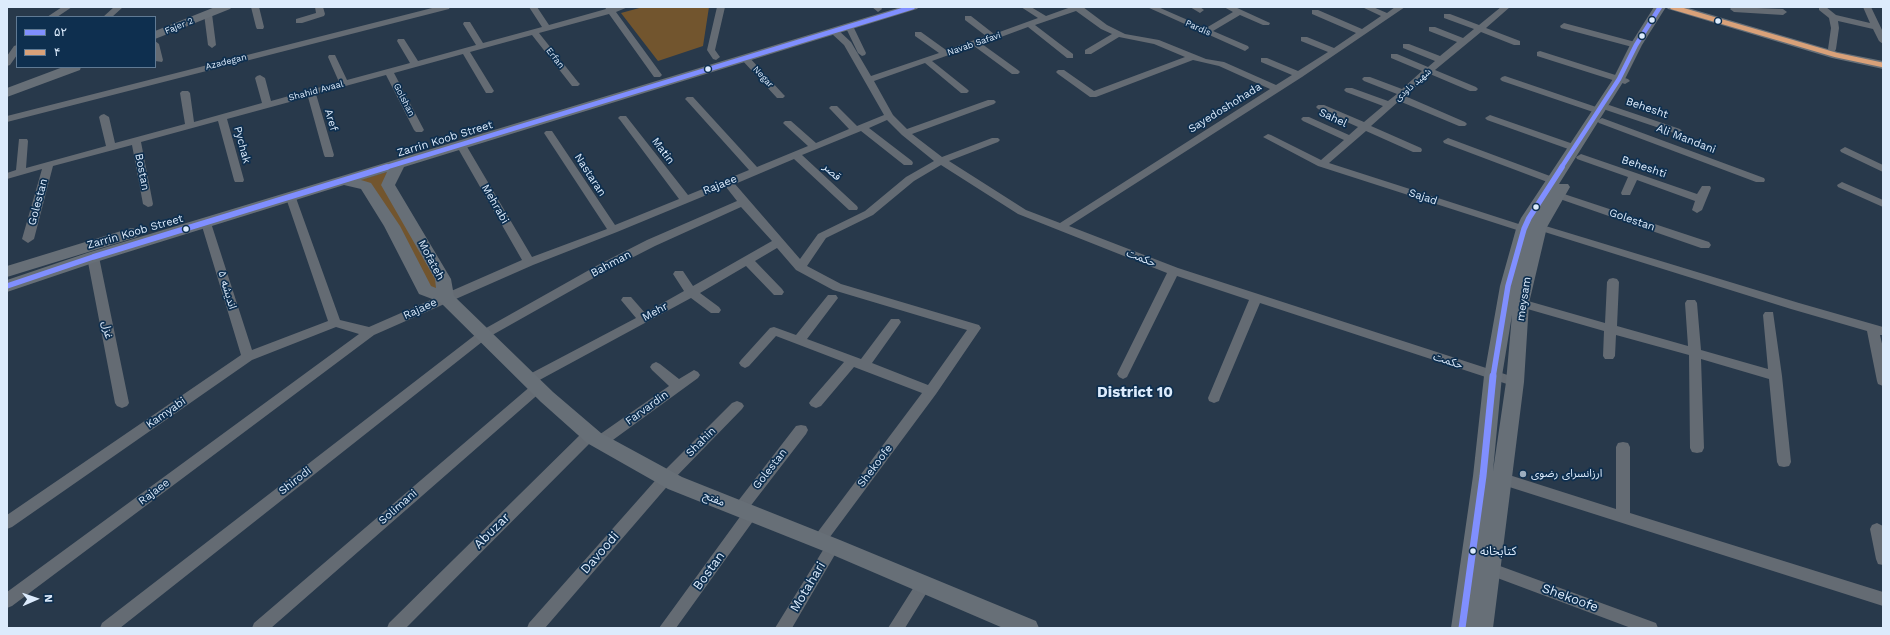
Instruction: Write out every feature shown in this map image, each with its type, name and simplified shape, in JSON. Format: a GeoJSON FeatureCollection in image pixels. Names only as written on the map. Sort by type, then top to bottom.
{"type":"FeatureCollection","features":[{"type":"Feature","properties":{"kind":"main road","name":"Fajer 2"},"geometry":{"type":"LineString","coordinates":[[156,35],[226,7]]}},
{"type":"Feature","properties":{"kind":"main road","name":"Zarrin Koob Street"},"geometry":{"type":"LineString","coordinates":[[812,33],[834,31],[913,7]]}},
{"type":"Feature","properties":{"kind":"main road","name":"meysam"},"geometry":{"type":"LineString","coordinates":[[1622,80],[1636,45],[1660,7]]}},
{"type":"Feature","properties":{"kind":"main road","name":"meysam"},"geometry":{"type":"LineString","coordinates":[[1482,628],[1489,568],[1503,479],[1515,378],[1521,303],[1532,228],[1529,218],[1556,188],[1604,113],[1622,80],[1672,7]]}},
{"type":"Feature","properties":{"kind":"main road"},"geometry":{"type":"LineString","coordinates":[[1672,7],[1836,55],[1883,65]]}},
{"type":"Feature","properties":{"kind":"main road"},"geometry":{"type":"LineString","coordinates":[[1685,7],[1733,12],[1832,49],[1883,58]]}},
{"type":"Feature","properties":{"kind":"main road","name":"Zarrin Koob Street"},"geometry":{"type":"LineString","coordinates":[[7,272],[716,57],[789,40],[879,8]]}},
{"type":"Feature","properties":{"kind":"main road","name":"Zarrin Koob Street"},"geometry":{"type":"LineString","coordinates":[[7,286],[93,257],[745,58],[789,40]]}},
{"type":"Feature","properties":{"kind":"main road"},"geometry":{"type":"LineString","coordinates":[[7,93],[71,68]]}},
{"type":"Feature","properties":{"kind":"main road","name":"Mofateh"},"geometry":{"type":"LineString","coordinates":[[345,181],[366,186],[392,226],[425,290],[446,298],[443,279],[388,185],[398,165]]}},
{"type":"Feature","properties":{"kind":"main road","name":"meysam"},"geometry":{"type":"LineString","coordinates":[[1462,628],[1483,476],[1493,372],[1508,286],[1532,228]]}},
{"type":"Feature","properties":{"kind":"main road","name":"مفتح"},"geometry":{"type":"LineString","coordinates":[[446,298],[533,384],[595,438],[666,478],[826,543],[1026,628]]}},
{"type":"Feature","properties":{"kind":"street"},"geometry":{"type":"LineString","coordinates":[[53,16],[68,7]]}},
{"type":"Feature","properties":{"kind":"street"},"geometry":{"type":"LineString","coordinates":[[108,16],[119,7]]}},
{"type":"Feature","properties":{"kind":"street"},"geometry":{"type":"LineString","coordinates":[[255,7],[260,27]]}},
{"type":"Feature","properties":{"kind":"street"},"geometry":{"type":"LineString","coordinates":[[299,21],[321,14],[319,7]]}},
{"type":"Feature","properties":{"kind":"street","name":"Azadegan"},"geometry":{"type":"LineString","coordinates":[[12,120],[446,7]]}},
{"type":"Feature","properties":{"kind":"street"},"geometry":{"type":"LineString","coordinates":[[533,7],[547,28]]}},
{"type":"Feature","properties":{"kind":"street","name":"Shahid Avaal"},"geometry":{"type":"LineString","coordinates":[[7,176],[534,32],[610,9],[624,7]]}},
{"type":"Feature","properties":{"kind":"street"},"geometry":{"type":"LineString","coordinates":[[716,57],[711,50],[721,7]]}},
{"type":"Feature","properties":{"kind":"street"},"geometry":{"type":"LineString","coordinates":[[1025,7],[1045,19]]}},
{"type":"Feature","properties":{"kind":"street"},"geometry":{"type":"LineString","coordinates":[[1078,7],[1104,27],[1119,34],[1156,42],[1193,57],[1221,64],[1277,89]]}},
{"type":"Feature","properties":{"kind":"street","name":"Navab Safavi"},"geometry":{"type":"LineString","coordinates":[[872,79],[1078,7]]}},
{"type":"Feature","properties":{"kind":"street","name":"Pardis"},"geometry":{"type":"LineString","coordinates":[[1151,7],[1245,48]]}},
{"type":"Feature","properties":{"kind":"street"},"geometry":{"type":"LineString","coordinates":[[1228,7],[1266,23]]}},
{"type":"Feature","properties":{"kind":"street"},"geometry":{"type":"LineString","coordinates":[[1366,7],[1388,16]]}},
{"type":"Feature","properties":{"kind":"street","name":"Sayedoshohada"},"geometry":{"type":"LineString","coordinates":[[1065,225],[1299,75],[1401,7]]}},
{"type":"Feature","properties":{"kind":"street","name":"شهید داودی"},"geometry":{"type":"LineString","coordinates":[[1322,164],[1428,71],[1506,7]]}},
{"type":"Feature","properties":{"kind":"street"},"geometry":{"type":"LineString","coordinates":[[1867,7],[1883,41]]}},
{"type":"Feature","properties":{"kind":"street"},"geometry":{"type":"LineString","coordinates":[[1822,8],[1833,17],[1876,27]]}},
{"type":"Feature","properties":{"kind":"street"},"geometry":{"type":"LineString","coordinates":[[610,9],[657,75]]}},
{"type":"Feature","properties":{"kind":"street"},"geometry":{"type":"LineString","coordinates":[[1207,31],[1240,12]]}},
{"type":"Feature","properties":{"kind":"street"},"geometry":{"type":"LineString","coordinates":[[1315,12],[1362,32]]}},
{"type":"Feature","properties":{"kind":"street"},"geometry":{"type":"LineString","coordinates":[[1733,12],[1783,12]]}},
{"type":"Feature","properties":{"kind":"street"},"geometry":{"type":"LineString","coordinates":[[208,14],[212,45]]}},
{"type":"Feature","properties":{"kind":"street"},"geometry":{"type":"LineString","coordinates":[[1447,16],[1517,43]]}},
{"type":"Feature","properties":{"kind":"street"},"geometry":{"type":"LineString","coordinates":[[1832,49],[1835,28],[1833,17]]}},
{"type":"Feature","properties":{"kind":"street"},"geometry":{"type":"LineString","coordinates":[[968,18],[993,37]]}},
{"type":"Feature","properties":{"kind":"street"},"geometry":{"type":"LineString","coordinates":[[467,24],[481,46]]}},
{"type":"Feature","properties":{"kind":"street"},"geometry":{"type":"LineString","coordinates":[[1029,24],[1070,56]]}},
{"type":"Feature","properties":{"kind":"street","name":"حکمت"},"geometry":{"type":"LineString","coordinates":[[849,26],[889,116],[945,160],[1022,212],[1065,225],[1493,372]]}},
{"type":"Feature","properties":{"kind":"street"},"geometry":{"type":"LineString","coordinates":[[1564,26],[1636,45]]}},
{"type":"Feature","properties":{"kind":"street"},"geometry":{"type":"LineString","coordinates":[[1432,29],[1464,42]]}},
{"type":"Feature","properties":{"kind":"street","name":"حکمت"},"geometry":{"type":"LineString","coordinates":[[834,31],[848,44],[909,131]]}},
{"type":"Feature","properties":{"kind":"street","name":"Erfan"},"geometry":{"type":"LineString","coordinates":[[534,32],[575,84]]}},
{"type":"Feature","properties":{"kind":"street"},"geometry":{"type":"LineString","coordinates":[[918,34],[945,53]]}},
{"type":"Feature","properties":{"kind":"street"},"geometry":{"type":"LineString","coordinates":[[1088,52],[1119,34]]}},
{"type":"Feature","properties":{"kind":"street"},"geometry":{"type":"LineString","coordinates":[[1304,39],[1334,51]]}},
{"type":"Feature","properties":{"kind":"street"},"geometry":{"type":"LineString","coordinates":[[401,41],[415,64]]}},
{"type":"Feature","properties":{"kind":"street"},"geometry":{"type":"LineString","coordinates":[[974,43],[1015,72]]}},
{"type":"Feature","properties":{"kind":"street"},"geometry":{"type":"LineString","coordinates":[[1406,46],[1442,60]]}},
{"type":"Feature","properties":{"kind":"street"},"geometry":{"type":"LineString","coordinates":[[156,48],[159,60]]}},
{"type":"Feature","properties":{"kind":"street"},"geometry":{"type":"LineString","coordinates":[[7,63],[16,50]]}},
{"type":"Feature","properties":{"kind":"street"},"geometry":{"type":"LineString","coordinates":[[466,50],[489,91]]}},
{"type":"Feature","properties":{"kind":"street"},"geometry":{"type":"LineString","coordinates":[[1540,54],[1622,80]]}},
{"type":"Feature","properties":{"kind":"street"},"geometry":{"type":"LineString","coordinates":[[1394,56],[1473,89]]}},
{"type":"Feature","properties":{"kind":"street"},"geometry":{"type":"LineString","coordinates":[[332,57],[344,84]]}},
{"type":"Feature","properties":{"kind":"street"},"geometry":{"type":"LineString","coordinates":[[1061,72],[1093,95],[1193,57]]}},
{"type":"Feature","properties":{"kind":"street","name":"Negar"},"geometry":{"type":"LineString","coordinates":[[745,58],[780,96]]}},
{"type":"Feature","properties":{"kind":"street"},"geometry":{"type":"LineString","coordinates":[[926,60],[964,92]]}},
{"type":"Feature","properties":{"kind":"street"},"geometry":{"type":"LineString","coordinates":[[1264,60],[1299,75]]}},
{"type":"Feature","properties":{"kind":"street","name":"Golshan"},"geometry":{"type":"LineString","coordinates":[[390,71],[419,130]]}},
{"type":"Feature","properties":{"kind":"street"},"geometry":{"type":"LineString","coordinates":[[260,78],[267,104]]}},
{"type":"Feature","properties":{"kind":"street"},"geometry":{"type":"LineString","coordinates":[[1367,79],[1462,124]]}},
{"type":"Feature","properties":{"kind":"street"},"geometry":{"type":"LineString","coordinates":[[1505,80],[1604,113]]}},
{"type":"Feature","properties":{"kind":"street"},"geometry":{"type":"LineString","coordinates":[[1349,90],[1389,105]]}},
{"type":"Feature","properties":{"kind":"street","name":"Aref"},"geometry":{"type":"LineString","coordinates":[[311,92],[329,155]]}},
{"type":"Feature","properties":{"kind":"street"},"geometry":{"type":"LineString","coordinates":[[184,93],[190,125]]}},
{"type":"Feature","properties":{"kind":"street"},"geometry":{"type":"LineString","coordinates":[[690,99],[754,170]]}},
{"type":"Feature","properties":{"kind":"street"},"geometry":{"type":"LineString","coordinates":[[909,131],[991,102]]}},
{"type":"Feature","properties":{"kind":"street"},"geometry":{"type":"LineString","coordinates":[[1320,107],[1417,150]]}},
{"type":"Feature","properties":{"kind":"street"},"geometry":{"type":"LineString","coordinates":[[834,108],[908,163]]}},
{"type":"Feature","properties":{"kind":"street","name":"Behesht"},"geometry":{"type":"LineString","coordinates":[[1604,113],[1677,131]]}},
{"type":"Feature","properties":{"kind":"street","name":"Ali Mandani"},"geometry":{"type":"LineString","coordinates":[[1604,113],[1760,180]]}},
{"type":"Feature","properties":{"kind":"street","name":"Rajaee"},"geometry":{"type":"LineString","coordinates":[[7,602],[370,332],[529,262],[612,230],[754,170],[889,116]]}},
{"type":"Feature","properties":{"kind":"street"},"geometry":{"type":"LineString","coordinates":[[104,117],[110,147]]}},
{"type":"Feature","properties":{"kind":"street","name":"Pychak"},"geometry":{"type":"LineString","coordinates":[[222,117],[239,180]]}},
{"type":"Feature","properties":{"kind":"street","name":"Matin"},"geometry":{"type":"LineString","coordinates":[[623,118],[685,199]]}},
{"type":"Feature","properties":{"kind":"street","name":"Beheshti"},"geometry":{"type":"LineString","coordinates":[[1490,118],[1699,204],[1706,188]]}},
{"type":"Feature","properties":{"kind":"street","name":"Sahel"},"geometry":{"type":"LineString","coordinates":[[1306,119],[1350,140]]}},
{"type":"Feature","properties":{"kind":"street"},"geometry":{"type":"LineString","coordinates":[[788,123],[814,146]]}},
{"type":"Feature","properties":{"kind":"street","name":"Nastaran"},"geometry":{"type":"LineString","coordinates":[[549,133],[612,230]]}},
{"type":"Feature","properties":{"kind":"street","name":"Sajad"},"geometry":{"type":"LineString","coordinates":[[1268,137],[1322,164],[1532,228],[1878,330]]}},
{"type":"Feature","properties":{"kind":"street","name":"Bostan"},"geometry":{"type":"LineString","coordinates":[[136,140],[148,204]]}},
{"type":"Feature","properties":{"kind":"street"},"geometry":{"type":"LineString","coordinates":[[728,182],[743,202],[800,267],[822,236],[869,213],[910,179],[945,160],[995,140]]}},
{"type":"Feature","properties":{"kind":"street"},"geometry":{"type":"LineString","coordinates":[[21,172],[23,141]]}},
{"type":"Feature","properties":{"kind":"street","name":"Golestan"},"geometry":{"type":"LineString","coordinates":[[1448,141],[1556,188],[1705,245]]}},
{"type":"Feature","properties":{"kind":"street","name":"Mehrabi"},"geometry":{"type":"LineString","coordinates":[[461,145],[529,262]]}},
{"type":"Feature","properties":{"kind":"street"},"geometry":{"type":"LineString","coordinates":[[1845,150],[1883,169]]}},
{"type":"Feature","properties":{"kind":"street","name":"قصر"},"geometry":{"type":"LineString","coordinates":[[795,154],[853,208]]}},
{"type":"Feature","properties":{"kind":"street","name":"Golestan"},"geometry":{"type":"LineString","coordinates":[[28,239],[49,164]]}},
{"type":"Feature","properties":{"kind":"street"},"geometry":{"type":"LineString","coordinates":[[1626,193],[1634,176]]}},
{"type":"Feature","properties":{"kind":"street"},"geometry":{"type":"LineString","coordinates":[[1842,184],[1883,204]]}},
{"type":"Feature","properties":{"kind":"street"},"geometry":{"type":"LineString","coordinates":[[290,198],[335,323],[370,332]]}},
{"type":"Feature","properties":{"kind":"street","name":"Bahman"},"geometry":{"type":"LineString","coordinates":[[483,336],[602,268],[652,243],[743,202]]}},
{"type":"Feature","properties":{"kind":"street","name":"اندیشه ۵"},"geometry":{"type":"LineString","coordinates":[[206,223],[248,357]]}},
{"type":"Feature","properties":{"kind":"street","name":"حکمت"},"geometry":{"type":"LineString","coordinates":[[1065,225],[1174,271],[1256,298],[1515,378]]}},
{"type":"Feature","properties":{"kind":"street","name":"Mehr"},"geometry":{"type":"LineString","coordinates":[[533,384],[643,319],[779,242]]}},
{"type":"Feature","properties":{"kind":"street","name":"غزل"},"geometry":{"type":"LineString","coordinates":[[93,257],[122,403]]}},
{"type":"Feature","properties":{"kind":"street"},"geometry":{"type":"LineString","coordinates":[[747,260],[778,292]]}},
{"type":"Feature","properties":{"kind":"street","name":"Shekoofe"},"geometry":{"type":"LineString","coordinates":[[800,267],[837,287],[975,328],[826,543]]}},
{"type":"Feature","properties":{"kind":"street"},"geometry":{"type":"LineString","coordinates":[[1123,374],[1174,271]]}},
{"type":"Feature","properties":{"kind":"street"},"geometry":{"type":"LineString","coordinates":[[679,274],[691,292],[715,310]]}},
{"type":"Feature","properties":{"kind":"street"},"geometry":{"type":"LineString","coordinates":[[1609,356],[1613,282]]}},
{"type":"Feature","properties":{"kind":"street"},"geometry":{"type":"LineString","coordinates":[[799,340],[832,298]]}},
{"type":"Feature","properties":{"kind":"street"},"geometry":{"type":"LineString","coordinates":[[1214,398],[1256,298]]}},
{"type":"Feature","properties":{"kind":"street"},"geometry":{"type":"LineString","coordinates":[[627,300],[643,319]]}},
{"type":"Feature","properties":{"kind":"street"},"geometry":{"type":"LineString","coordinates":[[1521,303],[1776,376]]}},
{"type":"Feature","properties":{"kind":"street"},"geometry":{"type":"LineString","coordinates":[[1691,303],[1696,354],[1698,448]]}},
{"type":"Feature","properties":{"kind":"street"},"geometry":{"type":"LineString","coordinates":[[1769,315],[1784,462]]}},
{"type":"Feature","properties":{"kind":"street"},"geometry":{"type":"LineString","coordinates":[[816,403],[858,363],[895,322]]}},
{"type":"Feature","properties":{"kind":"street","name":"Kamyabi"},"geometry":{"type":"LineString","coordinates":[[7,523],[248,357],[335,323]]}},
{"type":"Feature","properties":{"kind":"street"},"geometry":{"type":"LineString","coordinates":[[1878,330],[1883,381]]}},
{"type":"Feature","properties":{"kind":"street"},"geometry":{"type":"LineString","coordinates":[[745,363],[774,331],[931,391]]}},
{"type":"Feature","properties":{"kind":"street","name":"Shirodi"},"geometry":{"type":"LineString","coordinates":[[108,628],[213,544],[483,336]]}},
{"type":"Feature","properties":{"kind":"street"},"geometry":{"type":"LineString","coordinates":[[656,367],[678,386]]}},
{"type":"Feature","properties":{"kind":"street","name":"Farvardin"},"geometry":{"type":"LineString","coordinates":[[595,438],[694,375]]}},
{"type":"Feature","properties":{"kind":"street","name":"Solimani"},"geometry":{"type":"LineString","coordinates":[[260,628],[533,384]]}},
{"type":"Feature","properties":{"kind":"street","name":"Shahin"},"geometry":{"type":"LineString","coordinates":[[666,478],[737,406]]}},
{"type":"Feature","properties":{"kind":"street","name":"Golestan"},"geometry":{"type":"LineString","coordinates":[[745,511],[801,430]]}},
{"type":"Feature","properties":{"kind":"street","name":"Abuzar"},"geometry":{"type":"LineString","coordinates":[[398,627],[595,438]]}},
{"type":"Feature","properties":{"kind":"street"},"geometry":{"type":"LineString","coordinates":[[1623,517],[1624,447]]}},
{"type":"Feature","properties":{"kind":"street","name":"Davoodi"},"geometry":{"type":"LineString","coordinates":[[535,628],[666,478]]}},
{"type":"Feature","properties":{"kind":"street"},"geometry":{"type":"LineString","coordinates":[[1503,479],[1883,599]]}},
{"type":"Feature","properties":{"kind":"street","name":"Bostan"},"geometry":{"type":"LineString","coordinates":[[667,628],[745,511]]}},
{"type":"Feature","properties":{"kind":"street"},"geometry":{"type":"LineString","coordinates":[[1877,528],[1883,559]]}},
{"type":"Feature","properties":{"kind":"street","name":"Motahari"},"geometry":{"type":"LineString","coordinates":[[783,628],[826,543]]}},
{"type":"Feature","properties":{"kind":"street","name":"Shekoofe"},"geometry":{"type":"LineString","coordinates":[[1489,568],[1650,628]]}},
{"type":"Feature","properties":{"kind":"street"},"geometry":{"type":"LineString","coordinates":[[896,628],[924,584]]}},
{"type":"Feature","properties":{"kind":"shaded area"},"geometry":{"type":"Polygon","coordinates":[[[643,7],[709,7],[703,46],[658,61],[621,13],[643,7]]]}},
{"type":"Feature","properties":{"kind":"shaded area"},"geometry":{"type":"Polygon","coordinates":[[[390,171],[384,185],[439,282],[442,291],[429,288],[359,180],[390,171]]]}},
{"type":"Feature","properties":{"kind":"transit line","name":"۵۲"},"geometry":{"type":"LineString","coordinates":[[7,286],[93,257],[913,7]]}},
{"type":"Feature","properties":{"kind":"transit line","name":"۵۲"},"geometry":{"type":"LineString","coordinates":[[1462,628],[1483,476],[1493,376],[1508,286],[1524,229],[1529,218],[1619,79],[1636,45],[1660,7]]}},
{"type":"Feature","properties":{"kind":"transit line","name":"۴"},"geometry":{"type":"LineString","coordinates":[[1672,7],[1836,55],[1883,65]]}},
{"type":"Feature","properties":{"kind":"place","name":"ارزانسرای رضوی"},"geometry":{"type":"Point","coordinates":[1523,474]}},
{"type":"Feature","properties":{"kind":"place","name":"کتابخانه"},"geometry":{"type":"Point","coordinates":[1473,551]}},
{"type":"Feature","properties":{"kind":"district","name":"District 10"},"geometry":{"type":"Point","coordinates":[1135,393]}}]}
